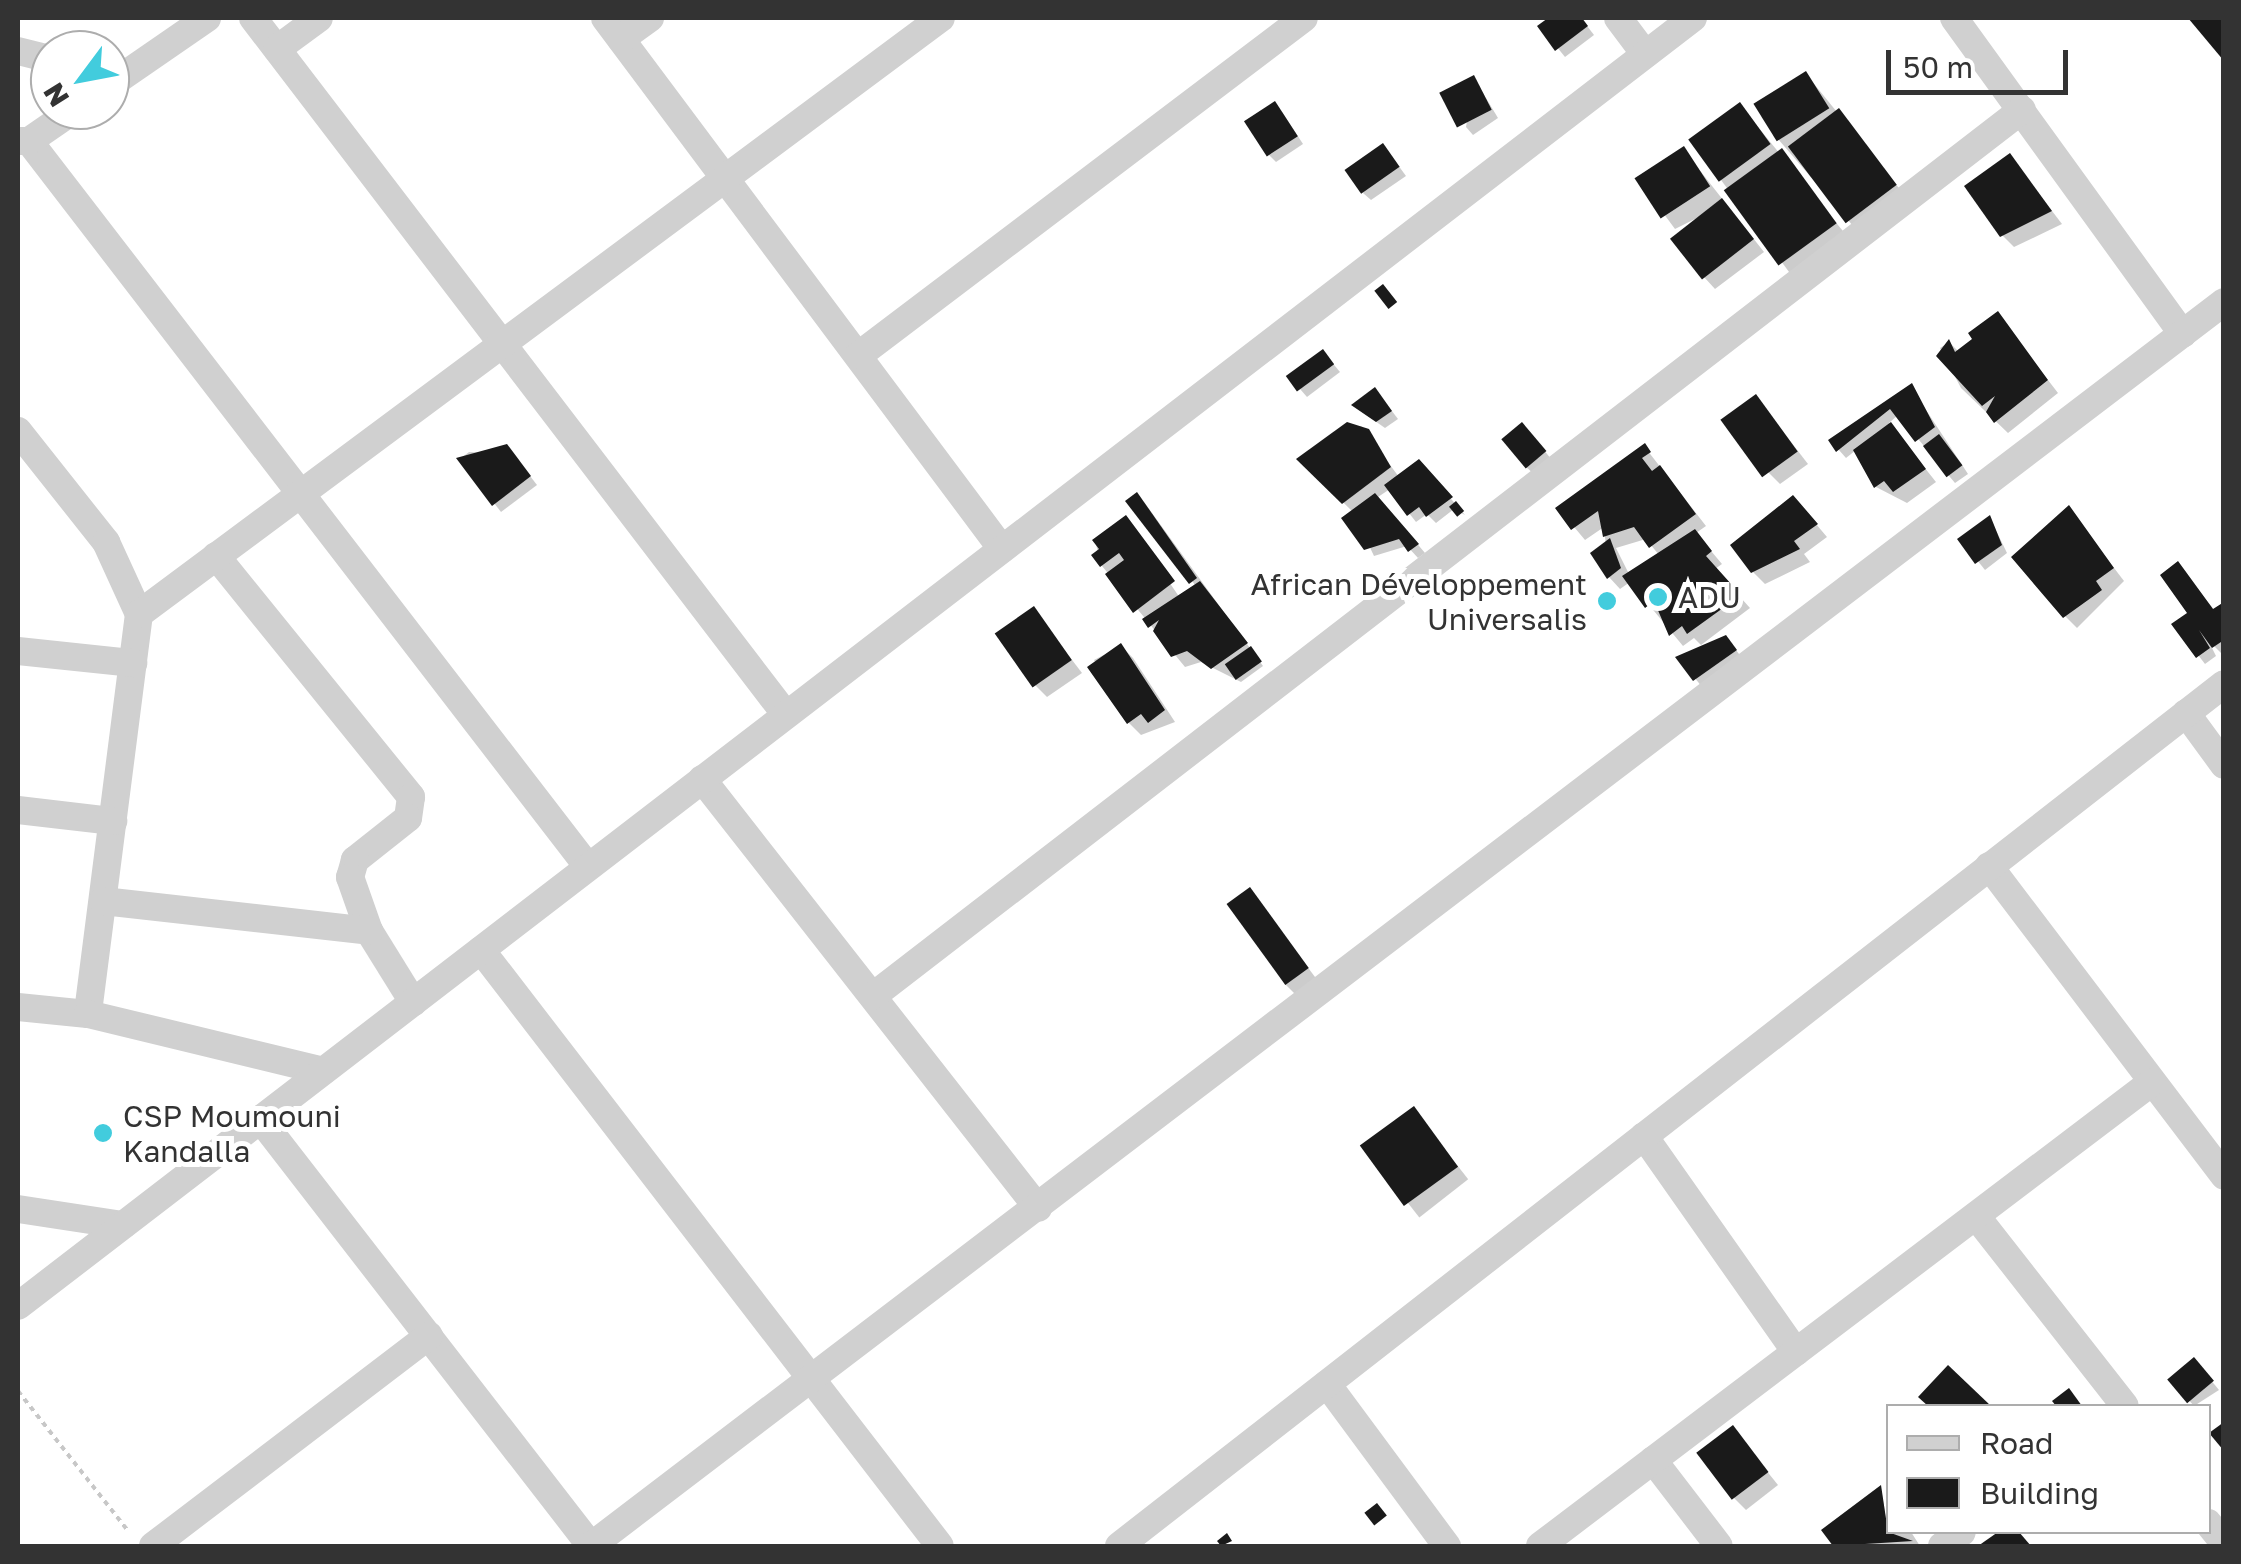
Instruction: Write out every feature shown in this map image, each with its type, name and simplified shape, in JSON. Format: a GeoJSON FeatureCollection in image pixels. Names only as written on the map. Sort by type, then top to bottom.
{"type":"FeatureCollection","features":[{"type":"Feature","properties":{"kind":"street"},"geometry":{"type":"LineString","coordinates":[[130,68],[207,18]]}},
{"type":"Feature","properties":{"kind":"street"},"geometry":{"type":"LineString","coordinates":[[253,18],[506,341],[786,715]]}},
{"type":"Feature","properties":{"kind":"street"},"geometry":{"type":"LineString","coordinates":[[277,49],[318,18]]}},
{"type":"Feature","properties":{"kind":"street"},"geometry":{"type":"LineString","coordinates":[[650,18],[613,28],[1002,549]]}},
{"type":"Feature","properties":{"kind":"street"},"geometry":{"type":"LineString","coordinates":[[139,614],[941,18]]}},
{"type":"Feature","properties":{"kind":"street"},"geometry":{"type":"LineString","coordinates":[[859,355],[1304,18]]}},
{"type":"Feature","properties":{"kind":"street"},"geometry":{"type":"LineString","coordinates":[[1618,18],[1645,54]]}},
{"type":"Feature","properties":{"kind":"street"},"geometry":{"type":"LineString","coordinates":[[18,1306],[1692,18]]}},
{"type":"Feature","properties":{"kind":"street"},"geometry":{"type":"LineString","coordinates":[[1954,18],[2182,334]]}},
{"type":"Feature","properties":{"kind":"street"},"geometry":{"type":"LineString","coordinates":[[873,996],[2022,110]]}},
{"type":"Feature","properties":{"kind":"street"},"geometry":{"type":"LineString","coordinates":[[23,141],[304,491],[588,868]]}},
{"type":"Feature","properties":{"kind":"street"},"geometry":{"type":"LineString","coordinates":[[260,1120],[591,1546],[2224,302]]}},
{"type":"Feature","properties":{"kind":"street"},"geometry":{"type":"LineString","coordinates":[[18,431],[106,542],[139,614],[88,1014]]}},
{"type":"Feature","properties":{"kind":"street"},"geometry":{"type":"LineString","coordinates":[[216,556],[411,797],[408,818],[351,868],[369,931],[414,1002]]}},
{"type":"Feature","properties":{"kind":"street"},"geometry":{"type":"LineString","coordinates":[[18,651],[133,664]]}},
{"type":"Feature","properties":{"kind":"street"},"geometry":{"type":"LineString","coordinates":[[1118,1546],[2224,684]]}},
{"type":"Feature","properties":{"kind":"street"},"geometry":{"type":"LineString","coordinates":[[2186,713],[2224,765]]}},
{"type":"Feature","properties":{"kind":"street"},"geometry":{"type":"LineString","coordinates":[[702,779],[1038,1208]]}},
{"type":"Feature","properties":{"kind":"street"},"geometry":{"type":"LineString","coordinates":[[18,810],[114,821]]}},
{"type":"Feature","properties":{"kind":"street"},"geometry":{"type":"LineString","coordinates":[[1990,866],[2224,1176]]}},
{"type":"Feature","properties":{"kind":"street"},"geometry":{"type":"LineString","coordinates":[[103,901],[369,931]]}},
{"type":"Feature","properties":{"kind":"street"},"geometry":{"type":"LineString","coordinates":[[481,950],[940,1546]]}},
{"type":"Feature","properties":{"kind":"street"},"geometry":{"type":"LineString","coordinates":[[18,1008],[88,1014],[323,1071]]}},
{"type":"Feature","properties":{"kind":"street"},"geometry":{"type":"LineString","coordinates":[[1540,1546],[2152,1082]]}},
{"type":"Feature","properties":{"kind":"street"},"geometry":{"type":"LineString","coordinates":[[1644,1136],[1796,1352]]}},
{"type":"Feature","properties":{"kind":"street"},"geometry":{"type":"LineString","coordinates":[[18,1209],[123,1225]]}},
{"type":"Feature","properties":{"kind":"street"},"geometry":{"type":"LineString","coordinates":[[1976,1216],[2123,1404]]}},
{"type":"Feature","properties":{"kind":"street"},"geometry":{"type":"LineString","coordinates":[[152,1546],[429,1336]]}},
{"type":"Feature","properties":{"kind":"street"},"geometry":{"type":"LineString","coordinates":[[1327,1384],[1447,1546]]}},
{"type":"Feature","properties":{"kind":"street"},"geometry":{"type":"LineString","coordinates":[[1654,1460],[1719,1546]]}},
{"type":"Feature","properties":{"kind":"path"},"geometry":{"type":"LineString","coordinates":[[18,1391],[140,1546]]}},
{"type":"Feature","properties":{"kind":"building"},"geometry":{"type":"Polygon","coordinates":[[[1548,18],[1582,18],[1588,26],[1555,51],[1537,26],[1548,18]]]}},
{"type":"Feature","properties":{"kind":"building"},"geometry":{"type":"Polygon","coordinates":[[[2188,18],[2224,18],[2224,61],[2188,18]]]}},
{"type":"Feature","properties":{"kind":"building"},"geometry":{"type":"Polygon","coordinates":[[[1806,71],[1829,108],[1777,141],[1753,104],[1806,71]]]}},
{"type":"Feature","properties":{"kind":"building"},"geometry":{"type":"Polygon","coordinates":[[[1474,75],[1492,110],[1457,127],[1439,93],[1474,75]]]}},
{"type":"Feature","properties":{"kind":"building"},"geometry":{"type":"Polygon","coordinates":[[[1275,101],[1298,136],[1267,156],[1244,121],[1275,101]]]}},
{"type":"Feature","properties":{"kind":"building"},"geometry":{"type":"Polygon","coordinates":[[[1740,102],[1771,144],[1719,182],[1688,140],[1740,102]]]}},
{"type":"Feature","properties":{"kind":"building"},"geometry":{"type":"Polygon","coordinates":[[[1839,108],[1897,185],[1846,223],[1788,147],[1839,108]]]}},
{"type":"Feature","properties":{"kind":"building"},"geometry":{"type":"Polygon","coordinates":[[[1383,143],[1400,167],[1361,194],[1344,170],[1383,143]]]}},
{"type":"Feature","properties":{"kind":"building"},"geometry":{"type":"Polygon","coordinates":[[[1684,146],[1710,186],[1661,218],[1635,178],[1684,146]]]}},
{"type":"Feature","properties":{"kind":"building"},"geometry":{"type":"Polygon","coordinates":[[[1782,148],[1837,223],[1778,266],[1724,190],[1782,148]]]}},
{"type":"Feature","properties":{"kind":"building"},"geometry":{"type":"Polygon","coordinates":[[[2010,153],[2052,211],[2000,237],[1964,186],[2010,153]]]}},
{"type":"Feature","properties":{"kind":"building"},"geometry":{"type":"Polygon","coordinates":[[[1722,198],[1754,239],[1702,280],[1670,239],[1722,198]]]}},
{"type":"Feature","properties":{"kind":"building"},"geometry":{"type":"Polygon","coordinates":[[[1383,284],[1397,302],[1388,309],[1374,291],[1383,284]]]}},
{"type":"Feature","properties":{"kind":"building"},"geometry":{"type":"Polygon","coordinates":[[[1998,311],[2048,380],[1994,423],[1986,412],[1995,396],[1982,406],[1936,356],[1949,339],[1955,352],[1972,339],[1968,333],[1998,311]]]}},
{"type":"Feature","properties":{"kind":"building"},"geometry":{"type":"Polygon","coordinates":[[[1323,349],[1334,364],[1297,391],[1286,376],[1323,349]]]}},
{"type":"Feature","properties":{"kind":"building"},"geometry":{"type":"Polygon","coordinates":[[[1912,383],[1935,427],[1915,442],[1890,409],[1836,452],[1828,440],[1912,383]]]}},
{"type":"Feature","properties":{"kind":"building"},"geometry":{"type":"Polygon","coordinates":[[[1375,387],[1392,411],[1376,422],[1351,405],[1375,387]]]}},
{"type":"Feature","properties":{"kind":"building"},"geometry":{"type":"Polygon","coordinates":[[[1756,394],[1798,451],[1762,477],[1720,420],[1756,394]]]}},
{"type":"Feature","properties":{"kind":"building"},"geometry":{"type":"Polygon","coordinates":[[[1347,422],[1369,429],[1391,467],[1342,504],[1296,459],[1347,422]]]}},
{"type":"Feature","properties":{"kind":"building"},"geometry":{"type":"Polygon","coordinates":[[[1522,422],[1546,451],[1526,468],[1501,439],[1522,422]]]}},
{"type":"Feature","properties":{"kind":"building"},"geometry":{"type":"Polygon","coordinates":[[[1891,422],[1926,469],[1893,492],[1884,481],[1874,488],[1853,450],[1891,422]]]}},
{"type":"Feature","properties":{"kind":"building"},"geometry":{"type":"Polygon","coordinates":[[[1939,434],[1962,465],[1946,477],[1923,446],[1939,434]]]}},
{"type":"Feature","properties":{"kind":"building"},"geometry":{"type":"Polygon","coordinates":[[[1645,443],[1651,452],[1642,458],[1652,471],[1660,465],[1696,514],[1649,548],[1634,527],[1603,537],[1598,511],[1571,530],[1555,508],[1645,443]]]}},
{"type":"Feature","properties":{"kind":"building"},"geometry":{"type":"Polygon","coordinates":[[[507,444],[531,476],[492,506],[456,458],[507,444]]]}},
{"type":"Feature","properties":{"kind":"building"},"geometry":{"type":"Polygon","coordinates":[[[1419,459],[1453,497],[1426,517],[1419,507],[1407,516],[1384,485],[1419,459]]]}},
{"type":"Feature","properties":{"kind":"building"},"geometry":{"type":"Polygon","coordinates":[[[1137,492],[1197,578],[1189,584],[1125,501],[1137,492]]]}},
{"type":"Feature","properties":{"kind":"building"},"geometry":{"type":"Polygon","coordinates":[[[1375,493],[1419,544],[1408,552],[1399,539],[1364,550],[1341,518],[1375,493]]]}},
{"type":"Feature","properties":{"kind":"building"},"geometry":{"type":"Polygon","coordinates":[[[1793,495],[1818,524],[1794,541],[1800,549],[1751,573],[1730,545],[1793,495]]]}},
{"type":"Feature","properties":{"kind":"building"},"geometry":{"type":"Polygon","coordinates":[[[1456,501],[1464,511],[1457,517],[1449,507],[1456,501]]]}},
{"type":"Feature","properties":{"kind":"building"},"geometry":{"type":"Polygon","coordinates":[[[2069,505],[2114,568],[2096,581],[2102,590],[2063,618],[2011,557],[2069,505]]]}},
{"type":"Feature","properties":{"kind":"building"},"geometry":{"type":"Polygon","coordinates":[[[1126,515],[1175,581],[1133,613],[1105,574],[1124,560],[1119,553],[1100,567],[1091,555],[1099,549],[1092,540],[1126,515]]]}},
{"type":"Feature","properties":{"kind":"building"},"geometry":{"type":"Polygon","coordinates":[[[1990,515],[2002,545],[1975,564],[1957,539],[1990,515]]]}},
{"type":"Feature","properties":{"kind":"building"},"geometry":{"type":"Polygon","coordinates":[[[1695,529],[1712,551],[1706,556],[1741,595],[1687,634],[1682,626],[1669,636],[1654,601],[1645,608],[1622,576],[1695,529]]]}},
{"type":"Feature","properties":{"kind":"building"},"geometry":{"type":"Polygon","coordinates":[[[1610,538],[1621,568],[1607,579],[1590,553],[1610,538]]]}},
{"type":"Feature","properties":{"kind":"building"},"geometry":{"type":"Polygon","coordinates":[[[2178,561],[2213,609],[2224,602],[2224,640],[2212,648],[2199,630],[2210,648],[2196,658],[2171,624],[2187,613],[2160,575],[2178,561]]]}},
{"type":"Feature","properties":{"kind":"building"},"geometry":{"type":"Polygon","coordinates":[[[1200,581],[1248,643],[1211,669],[1187,651],[1171,657],[1153,631],[1159,620],[1148,628],[1142,619],[1200,581]]]}},
{"type":"Feature","properties":{"kind":"building"},"geometry":{"type":"Polygon","coordinates":[[[1034,606],[1072,660],[1033,688],[995,634],[1034,606]]]}},
{"type":"Feature","properties":{"kind":"building"},"geometry":{"type":"Polygon","coordinates":[[[1726,635],[1737,650],[1693,681],[1675,657],[1726,635]]]}},
{"type":"Feature","properties":{"kind":"building"},"geometry":{"type":"Polygon","coordinates":[[[1121,643],[1165,710],[1148,723],[1141,714],[1127,724],[1087,667],[1121,643]]]}},
{"type":"Feature","properties":{"kind":"building"},"geometry":{"type":"Polygon","coordinates":[[[1251,646],[1262,662],[1236,680],[1225,664],[1251,646]]]}},
{"type":"Feature","properties":{"kind":"building"},"geometry":{"type":"Polygon","coordinates":[[[1250,887],[1309,968],[1285,985],[1227,904],[1250,887]]]}},
{"type":"Feature","properties":{"kind":"building"},"geometry":{"type":"Polygon","coordinates":[[[1414,1106],[1458,1167],[1404,1206],[1360,1145],[1414,1106]]]}},
{"type":"Feature","properties":{"kind":"building"},"geometry":{"type":"Polygon","coordinates":[[[2194,1357],[2214,1381],[2187,1403],[2167,1379],[2194,1357]]]}},
{"type":"Feature","properties":{"kind":"building"},"geometry":{"type":"Polygon","coordinates":[[[1948,1365],[1989,1404],[1926,1404],[1918,1397],[1948,1365]]]}},
{"type":"Feature","properties":{"kind":"building"},"geometry":{"type":"Polygon","coordinates":[[[2069,1388],[2081,1404],[2054,1404],[2052,1401],[2069,1388]]]}},
{"type":"Feature","properties":{"kind":"building"},"geometry":{"type":"Polygon","coordinates":[[[2224,1422],[2224,1451],[2211,1435],[2224,1422]]]}},
{"type":"Feature","properties":{"kind":"building"},"geometry":{"type":"Polygon","coordinates":[[[1733,1425],[1769,1472],[1732,1500],[1696,1453],[1733,1425]]]}},
{"type":"Feature","properties":{"kind":"building"},"geometry":{"type":"Polygon","coordinates":[[[1881,1485],[1886,1534],[1913,1541],[1833,1546],[1821,1530],[1881,1485]]]}},
{"type":"Feature","properties":{"kind":"building"},"geometry":{"type":"Polygon","coordinates":[[[1377,1503],[1387,1516],[1374,1525],[1364,1513],[1377,1503]]]}},
{"type":"Feature","properties":{"kind":"building"},"geometry":{"type":"Polygon","coordinates":[[[1227,1533],[1232,1541],[1221,1546],[1217,1541],[1227,1533]]]}},
{"type":"Feature","properties":{"kind":"building"},"geometry":{"type":"Polygon","coordinates":[[[1995,1534],[2021,1534],[2031,1546],[1978,1546],[1995,1534]]]}},
{"type":"Feature","properties":{"kind":"place","name":"ADU"},"geometry":{"type":"Point","coordinates":[1658,597]}},
{"type":"Feature","properties":{"kind":"place","name":"African Développement Universalis"},"geometry":{"type":"Point","coordinates":[1607,601]}},
{"type":"Feature","properties":{"kind":"place","name":"CSP Moumouni Kandalla"},"geometry":{"type":"Point","coordinates":[103,1133]}}]}
